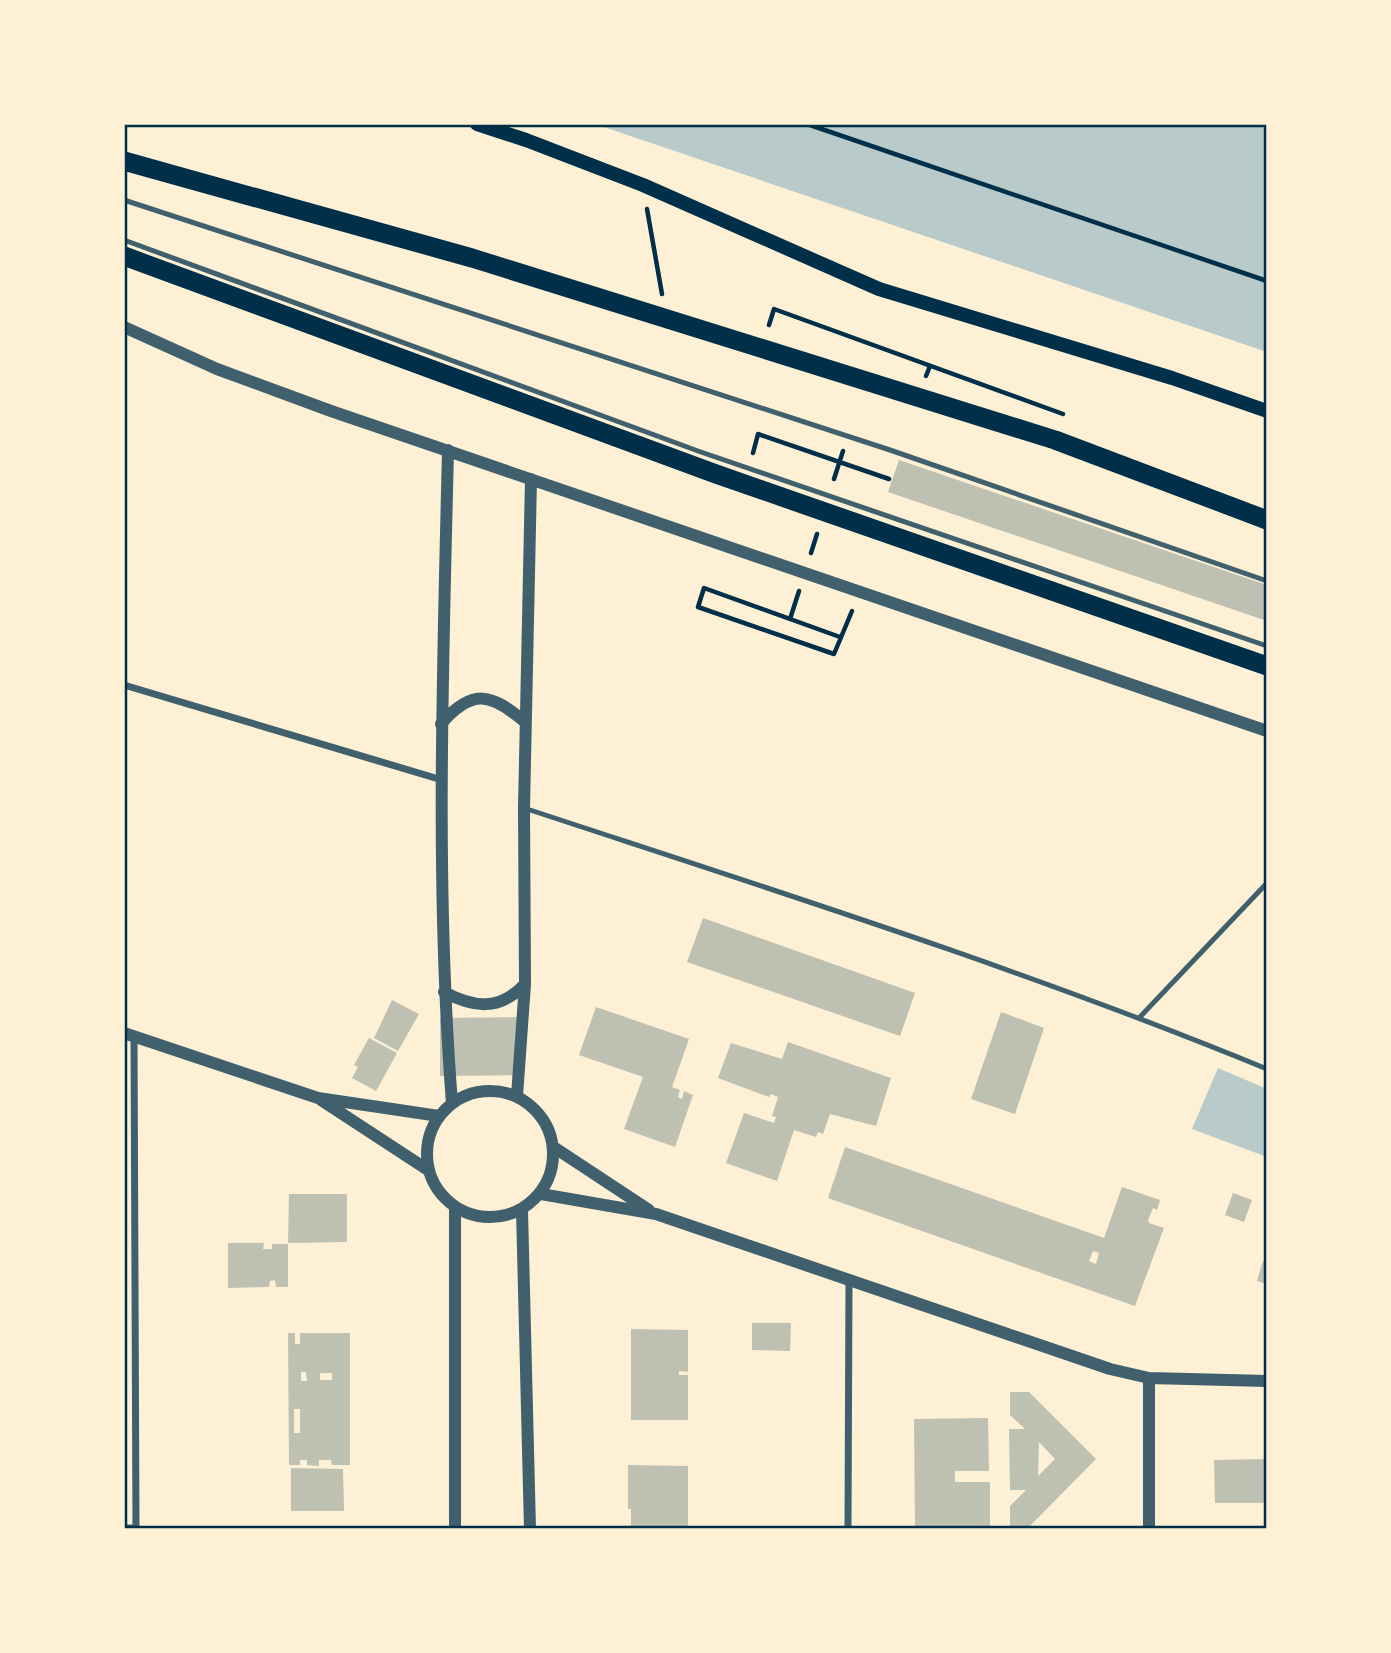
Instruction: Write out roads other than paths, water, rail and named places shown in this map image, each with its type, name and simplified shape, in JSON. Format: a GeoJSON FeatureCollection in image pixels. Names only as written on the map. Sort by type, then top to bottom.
{"type":"FeatureCollection","features":[{"type":"Feature","properties":{"kind":"highway"},"geometry":{"type":"LineString","coordinates":[[124,161],[472,258],[1055,440],[1267,520]]}},
{"type":"Feature","properties":{"kind":"highway"},"geometry":{"type":"LineString","coordinates":[[124,256],[730,479],[1267,666]]}},
{"type":"Feature","properties":{"kind":"main road"},"geometry":{"type":"LineString","coordinates":[[477,124],[643,185],[879,289],[1172,378],[1267,411]]}},
{"type":"Feature","properties":{"kind":"street"},"geometry":{"type":"LineString","coordinates":[[124,327],[217,369],[1267,731]]}},
{"type":"Feature","properties":{"kind":"street"},"geometry":{"type":"LineString","coordinates":[[448,450],[441,724],[443,992],[452,1103]]}},
{"type":"Feature","properties":{"kind":"street"},"geometry":{"type":"LineString","coordinates":[[517,1096],[525,984],[525,722],[531,479]]}},
{"type":"Feature","properties":{"kind":"street"},"geometry":{"type":"LineString","coordinates":[[124,685],[443,780]]}},
{"type":"Feature","properties":{"kind":"street"},"geometry":{"type":"LineString","coordinates":[[441,724],[454,709],[475,698],[501,703],[525,722]]}},
{"type":"Feature","properties":{"kind":"street"},"geometry":{"type":"LineString","coordinates":[[443,992],[472,1005],[486,1006],[514,995],[525,984]]}},
{"type":"Feature","properties":{"kind":"street"},"geometry":{"type":"LineString","coordinates":[[124,1528],[136,1528],[129,1034],[318,1098],[439,1116]]}},
{"type":"Feature","properties":{"kind":"street"},"geometry":{"type":"LineString","coordinates":[[484,1090],[517,1096],[543,1117],[555,1149],[552,1173],[541,1194],[522,1210],[500,1218],[476,1217],[455,1208],[438,1191],[428,1170],[428,1142],[439,1116],[452,1103],[484,1090]]}},
{"type":"Feature","properties":{"kind":"street"},"geometry":{"type":"LineString","coordinates":[[318,1098],[428,1170]]}},
{"type":"Feature","properties":{"kind":"street"},"geometry":{"type":"LineString","coordinates":[[555,1149],[656,1214]]}},
{"type":"Feature","properties":{"kind":"street"},"geometry":{"type":"LineString","coordinates":[[541,1194],[656,1214],[1058,1353],[1149,1378],[1267,1381]]}},
{"type":"Feature","properties":{"kind":"street"},"geometry":{"type":"LineString","coordinates":[[455,1208],[455,1529]]}},
{"type":"Feature","properties":{"kind":"street"},"geometry":{"type":"LineString","coordinates":[[522,1210],[530,1529]]}},
{"type":"Feature","properties":{"kind":"street"},"geometry":{"type":"LineString","coordinates":[[848,1529],[849,1281]]}},
{"type":"Feature","properties":{"kind":"street"},"geometry":{"type":"LineString","coordinates":[[1149,1378],[1149,1529]]}},
{"type":"Feature","properties":{"kind":"lane"},"geometry":{"type":"LineString","coordinates":[[124,200],[890,450],[1267,581]]}},
{"type":"Feature","properties":{"kind":"lane"},"geometry":{"type":"LineString","coordinates":[[124,240],[723,460],[1267,646]]}},
{"type":"Feature","properties":{"kind":"lane"},"geometry":{"type":"LineString","coordinates":[[524,808],[1139,1018],[1267,1069]]}},
{"type":"Feature","properties":{"kind":"lane"},"geometry":{"type":"LineString","coordinates":[[1139,1018],[1267,883]]}}]}
